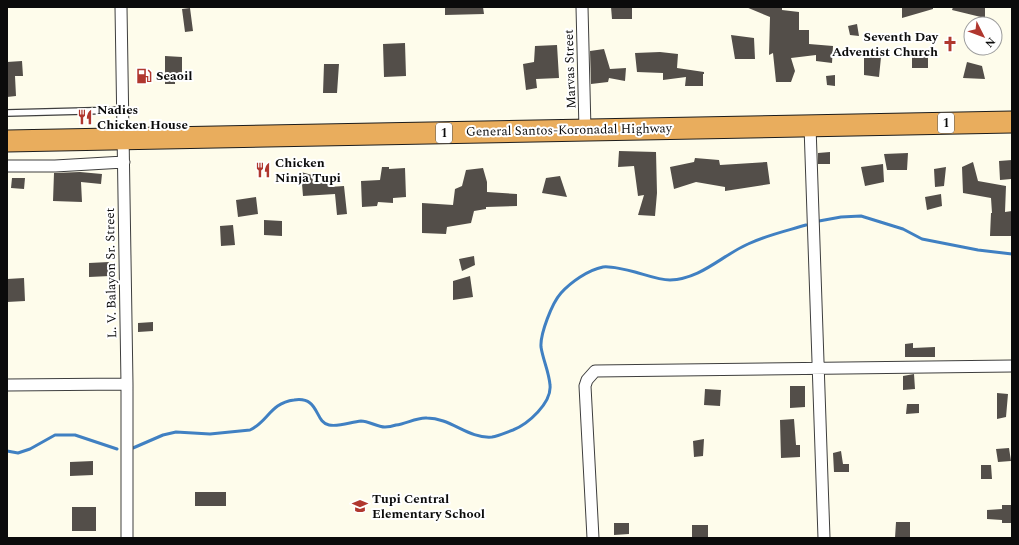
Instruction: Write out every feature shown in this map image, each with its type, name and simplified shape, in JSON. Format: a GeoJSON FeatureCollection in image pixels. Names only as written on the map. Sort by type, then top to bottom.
{"type":"FeatureCollection","features":[{"type":"Feature","properties":{"kind":"highway","name":"General Santos-Koronadal Highway"},"geometry":{"type":"LineString","coordinates":[[7,141],[1012,122]]}},
{"type":"Feature","properties":{"kind":"street","name":"L. V. Balayon Sr. Street"},"geometry":{"type":"LineString","coordinates":[[120,7],[127,384],[127,538]]}},
{"type":"Feature","properties":{"kind":"street","name":"Marvas Street"},"geometry":{"type":"LineString","coordinates":[[582,7],[585,130]]}},
{"type":"Feature","properties":{"kind":"street"},"geometry":{"type":"LineString","coordinates":[[810,126],[824,538]]}},
{"type":"Feature","properties":{"kind":"street"},"geometry":{"type":"LineString","coordinates":[[7,166],[56,166],[124,162]]}},
{"type":"Feature","properties":{"kind":"street"},"geometry":{"type":"LineString","coordinates":[[593,538],[585,386],[587,380],[595,371],[1012,366]]}},
{"type":"Feature","properties":{"kind":"street"},"geometry":{"type":"LineString","coordinates":[[7,385],[127,384]]}},
{"type":"Feature","properties":{"kind":"lane"},"geometry":{"type":"LineString","coordinates":[[7,113],[123,110]]}},
{"type":"Feature","properties":{"kind":"building"},"geometry":{"type":"Polygon","coordinates":[[[445,7],[483,7],[484,14],[445,15],[445,7]]]}},
{"type":"Feature","properties":{"kind":"building"},"geometry":{"type":"Polygon","coordinates":[[[611,7],[632,7],[632,19],[612,19],[611,7]]]}},
{"type":"Feature","properties":{"kind":"building"},"geometry":{"type":"Polygon","coordinates":[[[746,7],[782,7],[782,10],[799,12],[799,30],[809,30],[809,44],[833,46],[832,63],[816,61],[816,55],[791,58],[795,71],[791,82],[776,82],[773,53],[769,55],[770,17],[746,7]]]}},
{"type":"Feature","properties":{"kind":"building"},"geometry":{"type":"Polygon","coordinates":[[[902,7],[933,7],[933,9],[902,18],[902,7]]]}},
{"type":"Feature","properties":{"kind":"building"},"geometry":{"type":"Polygon","coordinates":[[[953,7],[985,7],[985,16],[977,16],[952,10],[953,7]]]}},
{"type":"Feature","properties":{"kind":"building"},"geometry":{"type":"Polygon","coordinates":[[[190,8],[193,31],[185,32],[182,9],[190,8]]]}},
{"type":"Feature","properties":{"kind":"building"},"geometry":{"type":"Polygon","coordinates":[[[857,24],[859,36],[850,35],[848,26],[857,24]]]}},
{"type":"Feature","properties":{"kind":"building"},"geometry":{"type":"Polygon","coordinates":[[[731,35],[754,38],[755,59],[735,59],[731,35]]]}},
{"type":"Feature","properties":{"kind":"building"},"geometry":{"type":"Polygon","coordinates":[[[405,43],[406,76],[384,77],[383,44],[405,43]]]}},
{"type":"Feature","properties":{"kind":"building"},"geometry":{"type":"Polygon","coordinates":[[[557,45],[559,78],[536,79],[537,88],[526,90],[523,64],[534,62],[535,46],[557,45]]]}},
{"type":"Feature","properties":{"kind":"building"},"geometry":{"type":"Polygon","coordinates":[[[604,49],[610,69],[626,68],[625,81],[609,78],[608,82],[591,84],[590,51],[604,49]]]}},
{"type":"Feature","properties":{"kind":"building"},"geometry":{"type":"Polygon","coordinates":[[[660,52],[678,54],[677,68],[704,72],[703,86],[685,86],[686,77],[663,80],[663,73],[637,72],[635,53],[660,52]]]}},
{"type":"Feature","properties":{"kind":"building"},"geometry":{"type":"Polygon","coordinates":[[[912,52],[928,52],[928,68],[912,68],[912,52]]]}},
{"type":"Feature","properties":{"kind":"building"},"geometry":{"type":"Polygon","coordinates":[[[165,56],[182,57],[182,75],[175,75],[175,84],[165,84],[165,56]]]}},
{"type":"Feature","properties":{"kind":"building"},"geometry":{"type":"Polygon","coordinates":[[[864,56],[881,57],[879,77],[864,75],[864,56]]]}},
{"type":"Feature","properties":{"kind":"building"},"geometry":{"type":"Polygon","coordinates":[[[22,61],[23,76],[15,76],[16,96],[7,97],[7,62],[22,61]]]}},
{"type":"Feature","properties":{"kind":"building"},"geometry":{"type":"Polygon","coordinates":[[[967,62],[982,66],[985,79],[963,78],[967,62]]]}},
{"type":"Feature","properties":{"kind":"building"},"geometry":{"type":"Polygon","coordinates":[[[324,64],[339,64],[337,93],[323,93],[324,64]]]}},
{"type":"Feature","properties":{"kind":"building"},"geometry":{"type":"Polygon","coordinates":[[[835,75],[835,86],[827,85],[826,76],[835,75]]]}},
{"type":"Feature","properties":{"kind":"building"},"geometry":{"type":"Polygon","coordinates":[[[619,151],[656,152],[657,193],[655,216],[638,215],[644,195],[638,196],[634,166],[618,167],[619,151]]]}},
{"type":"Feature","properties":{"kind":"building"},"geometry":{"type":"Polygon","coordinates":[[[830,152],[830,164],[818,164],[818,153],[830,152]]]}},
{"type":"Feature","properties":{"kind":"building"},"geometry":{"type":"Polygon","coordinates":[[[908,153],[907,170],[887,170],[884,154],[908,153]]]}},
{"type":"Feature","properties":{"kind":"building"},"geometry":{"type":"Polygon","coordinates":[[[695,158],[719,160],[720,165],[767,162],[770,184],[725,191],[725,187],[696,182],[674,189],[670,167],[694,162],[695,158]]]}},
{"type":"Feature","properties":{"kind":"building"},"geometry":{"type":"Polygon","coordinates":[[[1012,160],[1011,179],[1000,180],[999,161],[1012,160]]]}},
{"type":"Feature","properties":{"kind":"building"},"geometry":{"type":"Polygon","coordinates":[[[973,162],[978,181],[1006,186],[1005,212],[1012,211],[1012,236],[990,236],[992,213],[991,198],[963,193],[962,167],[973,162]]]}},
{"type":"Feature","properties":{"kind":"building"},"geometry":{"type":"Polygon","coordinates":[[[883,164],[884,182],[865,186],[861,167],[883,164]]]}},
{"type":"Feature","properties":{"kind":"building"},"geometry":{"type":"Polygon","coordinates":[[[382,167],[389,167],[389,169],[405,168],[406,197],[393,198],[393,203],[378,202],[377,206],[362,207],[361,181],[380,180],[382,167]]]}},
{"type":"Feature","properties":{"kind":"building"},"geometry":{"type":"Polygon","coordinates":[[[946,167],[944,186],[935,187],[934,169],[946,167]]]}},
{"type":"Feature","properties":{"kind":"building"},"geometry":{"type":"Polygon","coordinates":[[[483,168],[487,182],[487,192],[517,194],[517,206],[486,207],[486,209],[474,211],[471,223],[447,227],[446,234],[422,233],[422,203],[453,205],[455,189],[462,186],[466,170],[483,168]]]}},
{"type":"Feature","properties":{"kind":"building"},"geometry":{"type":"Polygon","coordinates":[[[80,172],[102,174],[101,184],[81,182],[82,202],[53,201],[54,173],[80,172]]]}},
{"type":"Feature","properties":{"kind":"building"},"geometry":{"type":"Polygon","coordinates":[[[301,172],[312,175],[313,182],[328,180],[329,187],[344,186],[347,214],[337,215],[335,194],[303,196],[301,172]]]}},
{"type":"Feature","properties":{"kind":"building"},"geometry":{"type":"Polygon","coordinates":[[[560,176],[567,197],[542,193],[546,178],[560,176]]]}},
{"type":"Feature","properties":{"kind":"building"},"geometry":{"type":"Polygon","coordinates":[[[12,178],[25,178],[24,189],[11,188],[12,178]]]}},
{"type":"Feature","properties":{"kind":"building"},"geometry":{"type":"Polygon","coordinates":[[[941,194],[942,206],[927,210],[925,197],[941,194]]]}},
{"type":"Feature","properties":{"kind":"building"},"geometry":{"type":"Polygon","coordinates":[[[256,197],[258,214],[238,217],[236,200],[256,197]]]}},
{"type":"Feature","properties":{"kind":"building"},"geometry":{"type":"Polygon","coordinates":[[[264,220],[282,221],[282,236],[264,235],[264,220]]]}},
{"type":"Feature","properties":{"kind":"building"},"geometry":{"type":"Polygon","coordinates":[[[233,225],[235,245],[221,246],[220,226],[233,225]]]}},
{"type":"Feature","properties":{"kind":"building"},"geometry":{"type":"Polygon","coordinates":[[[474,256],[475,265],[462,271],[459,259],[474,256]]]}},
{"type":"Feature","properties":{"kind":"building"},"geometry":{"type":"Polygon","coordinates":[[[109,262],[110,276],[89,277],[89,263],[109,262]]]}},
{"type":"Feature","properties":{"kind":"building"},"geometry":{"type":"Polygon","coordinates":[[[470,276],[473,297],[453,300],[453,281],[470,276]]]}},
{"type":"Feature","properties":{"kind":"building"},"geometry":{"type":"Polygon","coordinates":[[[24,278],[25,301],[7,302],[7,279],[24,278]]]}},
{"type":"Feature","properties":{"kind":"building"},"geometry":{"type":"Polygon","coordinates":[[[153,322],[153,331],[138,332],[138,323],[153,322]]]}},
{"type":"Feature","properties":{"kind":"building"},"geometry":{"type":"Polygon","coordinates":[[[913,343],[913,348],[935,347],[935,357],[905,357],[905,344],[913,343]]]}},
{"type":"Feature","properties":{"kind":"building"},"geometry":{"type":"Polygon","coordinates":[[[914,374],[915,389],[903,390],[903,376],[914,374]]]}},
{"type":"Feature","properties":{"kind":"building"},"geometry":{"type":"Polygon","coordinates":[[[790,386],[805,386],[805,407],[790,408],[790,386]]]}},
{"type":"Feature","properties":{"kind":"building"},"geometry":{"type":"Polygon","coordinates":[[[705,389],[721,390],[720,406],[704,405],[705,389]]]}},
{"type":"Feature","properties":{"kind":"building"},"geometry":{"type":"Polygon","coordinates":[[[997,393],[1008,394],[1006,417],[997,419],[997,393]]]}},
{"type":"Feature","properties":{"kind":"building"},"geometry":{"type":"Polygon","coordinates":[[[907,404],[919,404],[919,413],[906,414],[907,404]]]}},
{"type":"Feature","properties":{"kind":"building"},"geometry":{"type":"Polygon","coordinates":[[[794,419],[796,445],[800,445],[800,457],[781,458],[780,420],[794,419]]]}},
{"type":"Feature","properties":{"kind":"building"},"geometry":{"type":"Polygon","coordinates":[[[704,439],[703,456],[694,457],[693,441],[704,439]]]}},
{"type":"Feature","properties":{"kind":"building"},"geometry":{"type":"Polygon","coordinates":[[[1009,448],[1011,461],[998,462],[996,449],[1009,448]]]}},
{"type":"Feature","properties":{"kind":"building"},"geometry":{"type":"Polygon","coordinates":[[[841,451],[843,464],[849,464],[849,472],[834,472],[833,453],[841,451]]]}},
{"type":"Feature","properties":{"kind":"building"},"geometry":{"type":"Polygon","coordinates":[[[93,461],[93,475],[70,476],[70,462],[93,461]]]}},
{"type":"Feature","properties":{"kind":"building"},"geometry":{"type":"Polygon","coordinates":[[[981,465],[991,465],[992,479],[981,479],[981,465]]]}},
{"type":"Feature","properties":{"kind":"building"},"geometry":{"type":"Polygon","coordinates":[[[195,492],[226,492],[226,506],[195,506],[195,492]]]}},
{"type":"Feature","properties":{"kind":"building"},"geometry":{"type":"Polygon","coordinates":[[[1002,505],[1012,505],[1012,523],[1002,523],[1002,520],[987,519],[987,510],[1002,509],[1002,505]]]}},
{"type":"Feature","properties":{"kind":"building"},"geometry":{"type":"Polygon","coordinates":[[[72,507],[96,507],[96,531],[72,531],[72,507]]]}},
{"type":"Feature","properties":{"kind":"building"},"geometry":{"type":"Polygon","coordinates":[[[896,522],[910,522],[910,538],[895,538],[896,522]]]}},
{"type":"Feature","properties":{"kind":"building"},"geometry":{"type":"Polygon","coordinates":[[[614,523],[629,523],[629,534],[614,535],[614,523]]]}},
{"type":"Feature","properties":{"kind":"building"},"geometry":{"type":"Polygon","coordinates":[[[692,525],[708,525],[708,538],[692,538],[692,525]]]}},
{"type":"Feature","properties":{"kind":"waterway"},"geometry":{"type":"LineString","coordinates":[[819,221],[841,217],[861,216],[903,229],[922,239],[978,250],[1012,254]]}},
{"type":"Feature","properties":{"kind":"waterway"},"geometry":{"type":"LineString","coordinates":[[133,448],[163,435],[176,432],[210,434],[250,430],[256,427],[274,409],[286,402],[294,400],[302,400],[313,405],[324,423],[329,425],[341,425],[361,421],[386,427],[427,418],[444,421],[467,432],[483,437],[500,435],[519,427],[532,418],[547,399],[550,392],[550,385],[541,347],[542,334],[547,319],[561,293],[580,277],[597,269],[606,267],[628,270],[661,279],[681,279],[701,271],[738,249],[755,241],[806,225]]}},
{"type":"Feature","properties":{"kind":"waterway"},"geometry":{"type":"LineString","coordinates":[[7,451],[18,453],[30,449],[55,435],[75,435],[117,449]]}},
{"type":"Feature","properties":{"kind":"place","name":"Seventh Day Adventist Church"},"geometry":{"type":"Point","coordinates":[950,44]}},
{"type":"Feature","properties":{"kind":"place","name":"Seaoil"},"geometry":{"type":"Point","coordinates":[144,76]}},
{"type":"Feature","properties":{"kind":"place","name":"Nadies Chicken House"},"geometry":{"type":"Point","coordinates":[85,117]}},
{"type":"Feature","properties":{"kind":"place","name":"Chicken Ninja Tupi"},"geometry":{"type":"Point","coordinates":[263,170]}},
{"type":"Feature","properties":{"kind":"place","name":"Tupi Central Elementary School"},"geometry":{"type":"Point","coordinates":[360,506]}}]}
